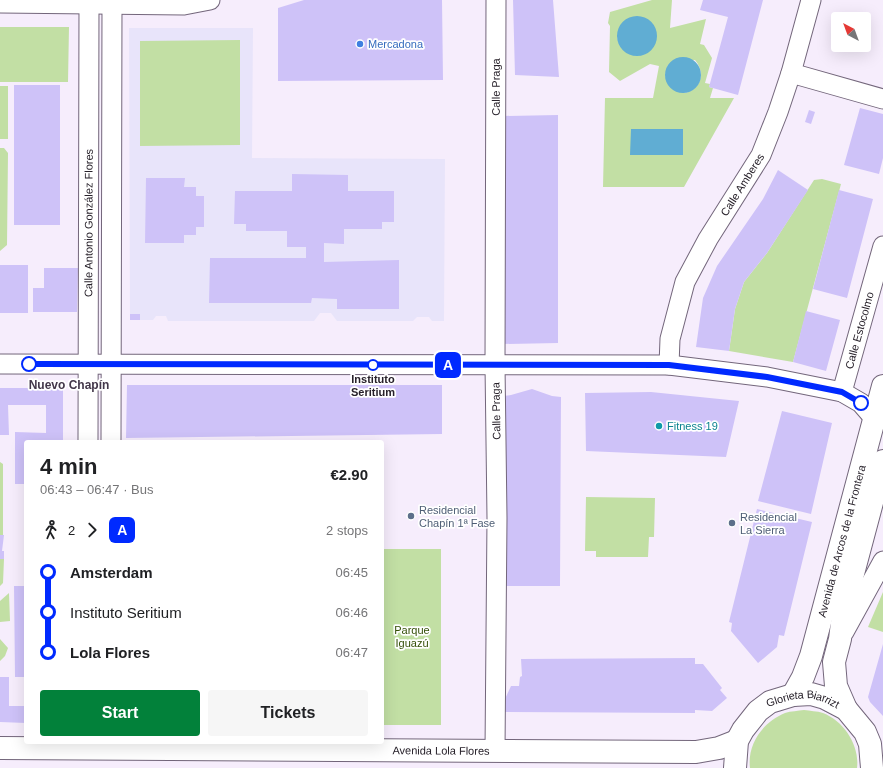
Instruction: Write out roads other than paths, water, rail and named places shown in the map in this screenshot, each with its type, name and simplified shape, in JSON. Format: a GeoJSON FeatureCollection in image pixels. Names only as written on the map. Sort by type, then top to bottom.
{"type":"FeatureCollection","features":[{"type":"Feature","properties":{"kind":"main road","name":"Avenida de Arcos de la Frontera"},"geometry":{"type":"LineString","coordinates":[[793,695],[803,677],[811,656],[883,386]]}},
{"type":"Feature","properties":{"kind":"main road","name":"Avenida de Arcos de la Frontera"},"geometry":{"type":"LineString","coordinates":[[846,709],[836,686],[834,662],[850,585],[883,461]]}},
{"type":"Feature","properties":{"kind":"main road","name":"Glorieta Biarrizt"},"geometry":{"type":"LineString","coordinates":[[735,768],[737,741],[743,730],[758,711],[770,702],[793,695],[811,694],[825,698],[846,709],[865,732],[870,744],[872,768]]}},
{"type":"Feature","properties":{"kind":"main road","name":"Avenida Lola Flores"},"geometry":{"type":"LineString","coordinates":[[0,748],[110,746],[696,752],[719,748],[737,741]]}},
{"type":"Feature","properties":{"kind":"street"},"geometry":{"type":"LineString","coordinates":[[0,3],[184,5],[210,0]]}},
{"type":"Feature","properties":{"kind":"street","name":"Calle Praga"},"geometry":{"type":"LineString","coordinates":[[495,750],[497,518],[495,365],[496,0]]}},
{"type":"Feature","properties":{"kind":"street","name":"Calle Amberes"},"geometry":{"type":"LineString","coordinates":[[669,365],[670,339],[685,282],[708,239],[761,155],[791,73],[811,0]]}},
{"type":"Feature","properties":{"kind":"street","name":"Calle Antonio González Flores"},"geometry":{"type":"LineString","coordinates":[[88,440],[89,4]]}},
{"type":"Feature","properties":{"kind":"street","name":"Calle Antonio González Flores"},"geometry":{"type":"LineString","coordinates":[[111,440],[112,4]]}},
{"type":"Feature","properties":{"kind":"street"},"geometry":{"type":"LineString","coordinates":[[791,73],[883,99]]}},
{"type":"Feature","properties":{"kind":"street","name":"Calle Estocolmo"},"geometry":{"type":"LineString","coordinates":[[842,392],[883,246]]}},
{"type":"Feature","properties":{"kind":"street"},"geometry":{"type":"LineString","coordinates":[[0,364],[669,365],[767,377],[842,392],[861,403],[874,418]]}},
{"type":"Feature","properties":{"kind":"street"},"geometry":{"type":"LineString","coordinates":[[840,639],[883,561]]}},
{"type":"Feature","properties":{"kind":"water"},"geometry":{"type":"Polygon","coordinates":[[[637,16],[645,18],[651,22],[655,28],[657,36],[655,44],[651,50],[645,54],[637,56],[629,54],[623,50],[619,44],[617,36],[619,28],[623,22],[629,18],[637,16]]]}},
{"type":"Feature","properties":{"kind":"water"},"geometry":{"type":"Polygon","coordinates":[[[687,57],[696,62],[700,68],[700,82],[696,88],[687,93],[679,93],[670,88],[666,82],[665,71],[670,62],[676,58],[687,57]]]}},
{"type":"Feature","properties":{"kind":"water"},"geometry":{"type":"Polygon","coordinates":[[[631,129],[683,129],[683,155],[630,155],[631,129]]]}},
{"type":"Feature","properties":{"kind":"place","name":"Mercadona"},"geometry":{"type":"Point","coordinates":[360,44]}},
{"type":"Feature","properties":{"kind":"place","name":"Instituto Seritium"},"geometry":{"type":"Point","coordinates":[373,365]}},
{"type":"Feature","properties":{"kind":"place","name":"Fitness 19"},"geometry":{"type":"Point","coordinates":[659,426]}},
{"type":"Feature","properties":{"kind":"place","name":"Residencial Chapín 1ª Fase"},"geometry":{"type":"Point","coordinates":[411,516]}},
{"type":"Feature","properties":{"kind":"place","name":"Residencial La Sierra"},"geometry":{"type":"Point","coordinates":[732,523]}},
{"type":"Feature","properties":{"kind":"district","name":"Nuevo Chapín"},"geometry":{"type":"Point","coordinates":[69,385]}},
{"type":"Feature","properties":{"kind":"park label","name":"Parque Iguazú"},"geometry":{"type":"Point","coordinates":[412,636]}}]}
